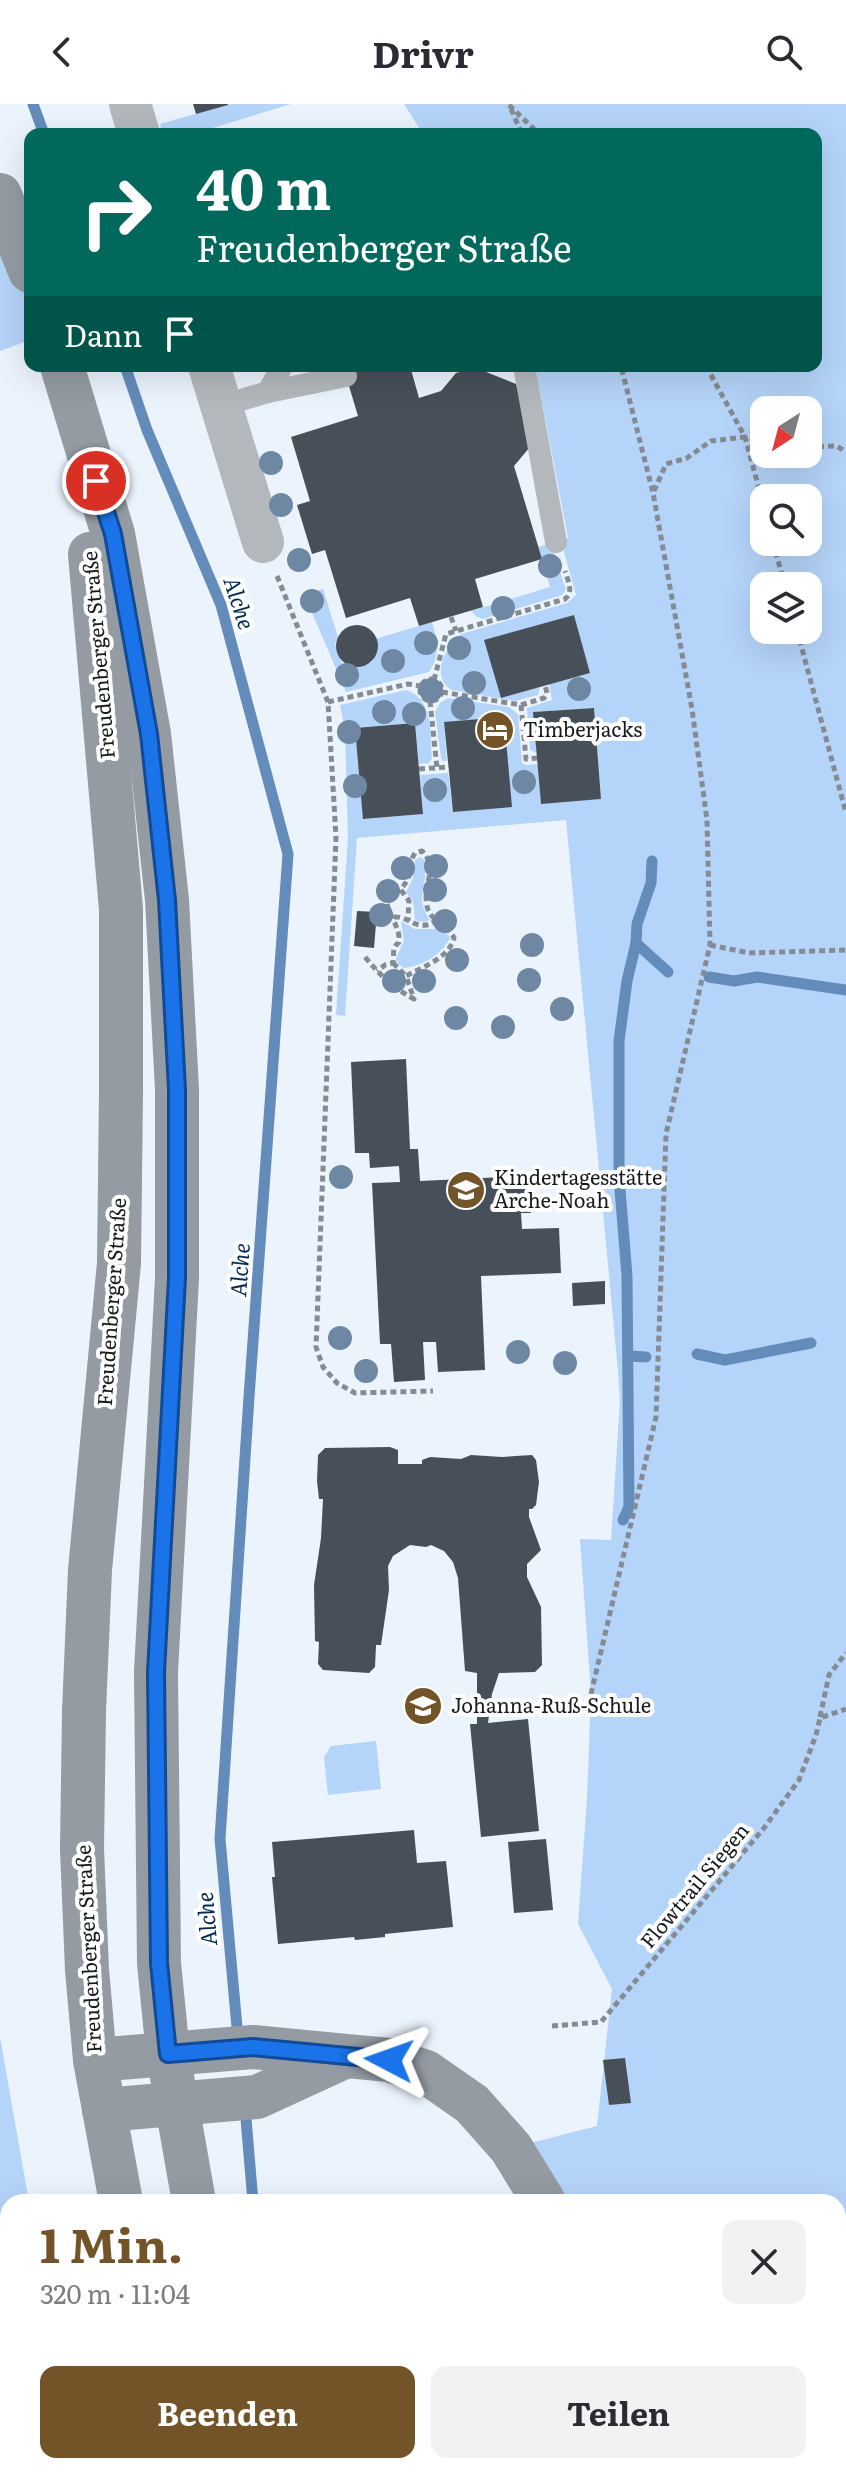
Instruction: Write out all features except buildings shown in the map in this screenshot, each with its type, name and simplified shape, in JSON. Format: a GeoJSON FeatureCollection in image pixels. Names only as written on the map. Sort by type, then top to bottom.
{"type":"FeatureCollection","features":[{"type":"Feature","properties":{"kind":"main road"},"geometry":{"type":"LineString","coordinates":[[0,195],[24,256]]}},
{"type":"Feature","properties":{"kind":"main road","name":"Freudenberger Straße"},"geometry":{"type":"LineString","coordinates":[[66,384],[113,534],[149,734],[167,900],[177,1090],[177,1278],[156,1672],[159,1963],[168,2054],[193,2194]]}},
{"type":"Feature","properties":{"kind":"main road","name":"Freudenberger Straße"},"geometry":{"type":"LineString","coordinates":[[66,384],[89,533],[121,909],[119,1263],[90,1570],[82,1849],[87,1970],[95,2060],[120,2194]]}},
{"type":"Feature","properties":{"kind":"main road"},"geometry":{"type":"LineString","coordinates":[[95,2060],[253,2047],[389,2060],[426,2072],[472,2104],[511,2148],[539,2194]]}},
{"type":"Feature","properties":{"kind":"main road"},"geometry":{"type":"LineString","coordinates":[[104,2110],[257,2097],[344,2057]]}},
{"type":"Feature","properties":{"kind":"street"},"geometry":{"type":"LineString","coordinates":[[130,104],[137,128]]}},
{"type":"Feature","properties":{"kind":"street"},"geometry":{"type":"LineString","coordinates":[[211,372],[263,542]]}},
{"type":"Feature","properties":{"kind":"lane"},"geometry":{"type":"LineString","coordinates":[[268,392],[279,372]]}},
{"type":"Feature","properties":{"kind":"lane"},"geometry":{"type":"LineString","coordinates":[[525,372],[556,542]]}},
{"type":"Feature","properties":{"kind":"lane"},"geometry":{"type":"LineString","coordinates":[[221,406],[268,392],[346,376]]}},
{"type":"Feature","properties":{"kind":"path"},"geometry":{"type":"LineString","coordinates":[[508,105],[519,128]]}},
{"type":"Feature","properties":{"kind":"path"},"geometry":{"type":"LineString","coordinates":[[508,105],[533,128]]}},
{"type":"Feature","properties":{"kind":"path"},"geometry":{"type":"LineString","coordinates":[[591,1694],[656,1417],[666,1134],[710,945],[707,820],[692,709],[653,493],[623,372]]}},
{"type":"Feature","properties":{"kind":"path"},"geometry":{"type":"LineString","coordinates":[[709,372],[745,437],[758,484]]}},
{"type":"Feature","properties":{"kind":"path"},"geometry":{"type":"LineString","coordinates":[[653,493],[666,464],[687,458],[711,441],[750,438]]}},
{"type":"Feature","properties":{"kind":"path"},"geometry":{"type":"LineString","coordinates":[[822,447],[837,446],[846,452]]}},
{"type":"Feature","properties":{"kind":"path"},"geometry":{"type":"LineString","coordinates":[[263,542],[328,702],[336,837],[316,1347],[323,1367],[337,1383],[355,1393],[433,1391]]}},
{"type":"Feature","properties":{"kind":"path"},"geometry":{"type":"LineString","coordinates":[[434,680],[446,634],[569,596],[571,590],[556,542]]}},
{"type":"Feature","properties":{"kind":"path"},"geometry":{"type":"LineString","coordinates":[[451,617],[456,631]]}},
{"type":"Feature","properties":{"kind":"path"},"geometry":{"type":"LineString","coordinates":[[801,644],[846,813]]}},
{"type":"Feature","properties":{"kind":"path"},"geometry":{"type":"LineString","coordinates":[[434,680],[441,686],[442,692],[439,698],[430,701],[422,696],[421,686],[425,681],[434,680]]}},
{"type":"Feature","properties":{"kind":"path"},"geometry":{"type":"LineString","coordinates":[[328,702],[408,684],[421,686]]}},
{"type":"Feature","properties":{"kind":"path"},"geometry":{"type":"LineString","coordinates":[[442,692],[521,705],[544,698],[547,693],[545,685]]}},
{"type":"Feature","properties":{"kind":"path"},"geometry":{"type":"LineString","coordinates":[[430,701],[437,768]]}},
{"type":"Feature","properties":{"kind":"path"},"geometry":{"type":"LineString","coordinates":[[521,705],[526,759],[537,758]]}},
{"type":"Feature","properties":{"kind":"path"},"geometry":{"type":"LineString","coordinates":[[419,769],[448,767]]}},
{"type":"Feature","properties":{"kind":"path"},"geometry":{"type":"LineString","coordinates":[[365,957],[392,987],[414,999],[406,976],[393,963],[394,949],[399,942],[387,902],[401,890],[411,870],[411,859],[415,853],[422,851],[428,857],[430,867],[427,906],[436,921],[451,930],[454,938],[452,946],[406,976]]}},
{"type":"Feature","properties":{"kind":"path"},"geometry":{"type":"LineString","coordinates":[[401,890],[410,908],[408,921]]}},
{"type":"Feature","properties":{"kind":"path"},"geometry":{"type":"LineString","coordinates":[[394,917],[422,926],[436,921]]}},
{"type":"Feature","properties":{"kind":"path"},"geometry":{"type":"LineString","coordinates":[[710,945],[749,953],[846,950]]}},
{"type":"Feature","properties":{"kind":"path"},"geometry":{"type":"LineString","coordinates":[[377,971],[393,963]]}},
{"type":"Feature","properties":{"kind":"path","name":"Flowtrail Siegen"},"geometry":{"type":"LineString","coordinates":[[552,2026],[601,2022],[764,1828],[799,1780],[816,1735],[829,1675],[846,1653]]}},
{"type":"Feature","properties":{"kind":"path"},"geometry":{"type":"LineString","coordinates":[[820,1718],[846,1709]]}},
{"type":"Feature","properties":{"kind":"shaded area"},"geometry":{"type":"Polygon","coordinates":[[[231,104],[291,104],[213,128],[161,128],[160,124],[231,104]]]}},
{"type":"Feature","properties":{"kind":"shaded area"},"geometry":{"type":"Polygon","coordinates":[[[404,104],[846,104],[846,2194],[539,2194],[511,2148],[597,2126],[612,1989],[578,1924],[591,1694],[580,1539],[611,1540],[620,1401],[566,820],[357,838],[345,1016],[336,1015],[348,838],[345,729],[340,705],[406,690],[422,701],[429,718],[432,759],[429,763],[419,764],[415,723],[355,728],[364,819],[423,814],[420,775],[448,773],[453,812],[512,806],[444,722],[447,761],[441,758],[435,712],[440,703],[448,698],[509,707],[518,714],[522,763],[538,764],[541,803],[601,799],[594,708],[534,712],[537,753],[530,750],[527,708],[552,700],[549,684],[590,673],[574,615],[485,640],[501,698],[540,687],[538,695],[515,701],[452,690],[442,678],[445,654],[461,634],[567,603],[576,595],[561,541],[568,538],[536,372],[822,372],[822,128],[419,128],[404,104]]]}},
{"type":"Feature","properties":{"kind":"shaded area"},"geometry":{"type":"Polygon","coordinates":[[[0,195],[24,256],[24,342],[0,351],[0,195]]]}},
{"type":"Feature","properties":{"kind":"shaded area"},"geometry":{"type":"Polygon","coordinates":[[[551,543],[566,590],[562,595],[483,619],[471,611],[550,587],[538,547],[551,543]]]}},
{"type":"Feature","properties":{"kind":"shaded area"},"geometry":{"type":"Polygon","coordinates":[[[323,589],[338,637],[335,643],[341,662],[353,668],[372,662],[378,650],[375,639],[432,622],[437,653],[429,672],[346,692],[304,594],[323,589]]]}},
{"type":"Feature","properties":{"kind":"shaded area"},"geometry":{"type":"Polygon","coordinates":[[[420,857],[424,860],[425,869],[423,904],[430,920],[423,922],[415,920],[413,901],[406,892],[413,878],[415,860],[420,857]]]}},
{"type":"Feature","properties":{"kind":"shaded area"},"geometry":{"type":"Polygon","coordinates":[[[401,921],[415,929],[444,929],[450,938],[431,959],[404,968],[396,958],[404,941],[401,921]]]}},
{"type":"Feature","properties":{"kind":"shaded area"},"geometry":{"type":"Polygon","coordinates":[[[376,1741],[381,1789],[328,1795],[324,1757],[331,1746],[376,1741]]]}},
{"type":"Feature","properties":{"kind":"shaded area"},"geometry":{"type":"Polygon","coordinates":[[[0,2037],[28,2194],[0,2194],[0,2037]]]}},
{"type":"Feature","properties":{"kind":"waterway","name":"Alche"},"geometry":{"type":"LineString","coordinates":[[33,104],[42,128]]}},
{"type":"Feature","properties":{"kind":"waterway","name":"Alche"},"geometry":{"type":"LineString","coordinates":[[127,372],[147,430],[221,605],[288,854],[220,1839],[238,2038]]}},
{"type":"Feature","properties":{"kind":"waterway"},"geometry":{"type":"LineString","coordinates":[[623,1520],[629,1507],[627,1276],[619,1177],[619,1041],[637,924],[651,883],[652,861]]}},
{"type":"Feature","properties":{"kind":"waterway"},"geometry":{"type":"LineString","coordinates":[[636,943],[668,972]]}},
{"type":"Feature","properties":{"kind":"waterway"},"geometry":{"type":"LineString","coordinates":[[709,977],[734,981],[757,977],[846,990]]}},
{"type":"Feature","properties":{"kind":"waterway"},"geometry":{"type":"LineString","coordinates":[[697,1354],[725,1360],[811,1343]]}},
{"type":"Feature","properties":{"kind":"waterway"},"geometry":{"type":"LineString","coordinates":[[629,1356],[646,1357]]}},
{"type":"Feature","properties":{"kind":"waterway","name":"Alche"},"geometry":{"type":"LineString","coordinates":[[245,2107],[252,2194]]}},
{"type":"Feature","properties":{"kind":"place","name":"Timberjacks"},"geometry":{"type":"Point","coordinates":[495,730]}},
{"type":"Feature","properties":{"kind":"place","name":"Kindertagesstätte Arche-Noah"},"geometry":{"type":"Point","coordinates":[466,1190]}},
{"type":"Feature","properties":{"kind":"place","name":"Johanna-Ruß-Schule"},"geometry":{"type":"Point","coordinates":[423,1706]}},
{"type":"Feature","properties":{"kind":"route"},"geometry":{"type":"LineString","coordinates":[[96,481],[113,534],[149,734],[167,900],[177,1090],[177,1278],[156,1672],[159,1963],[168,2054],[253,2047],[389,2060]]}}]}
